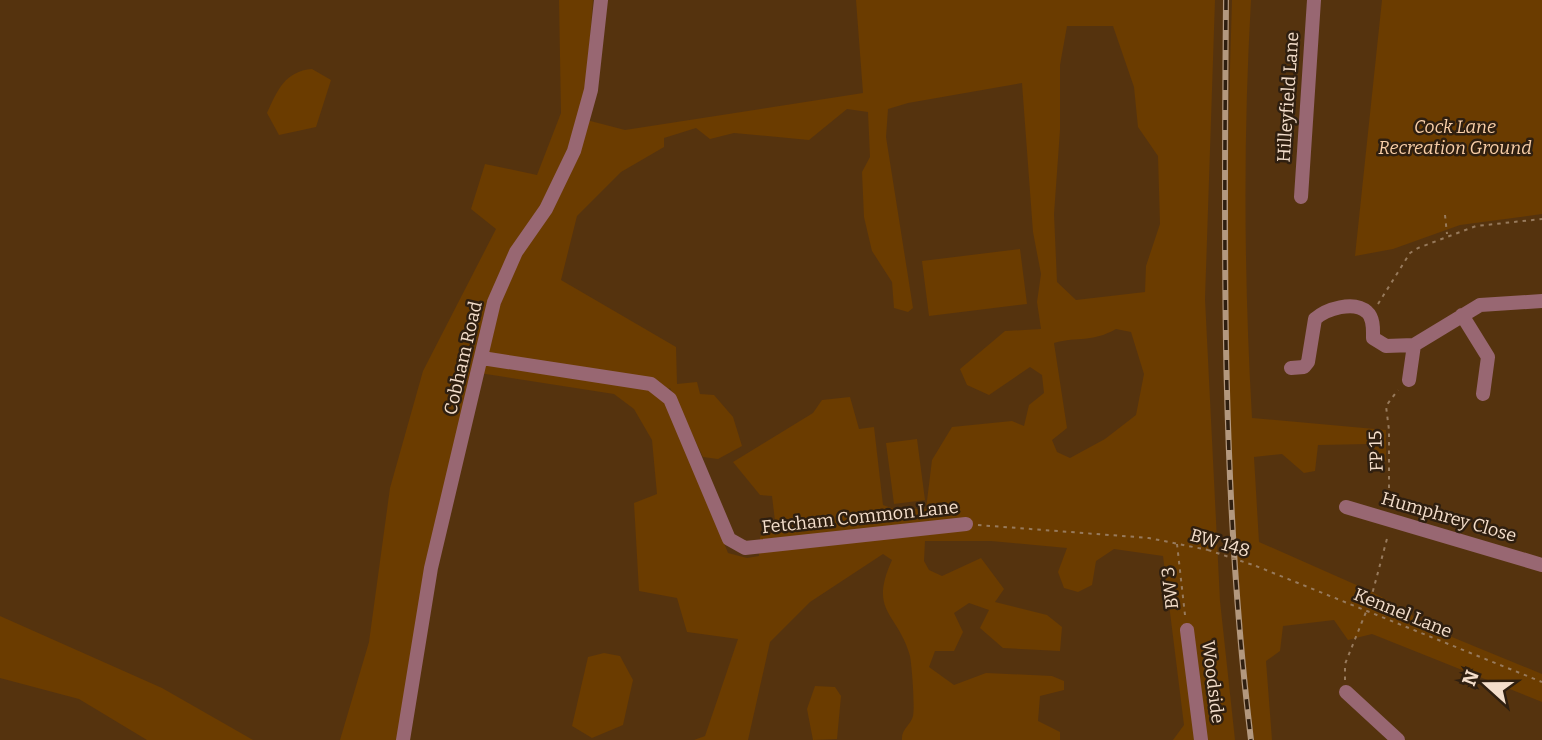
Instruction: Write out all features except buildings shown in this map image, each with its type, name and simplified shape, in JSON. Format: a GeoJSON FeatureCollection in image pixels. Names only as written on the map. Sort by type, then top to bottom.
{"type":"FeatureCollection","features":[{"type":"Feature","properties":{"kind":"street","name":"Cobham Road"},"geometry":{"type":"LineString","coordinates":[[403,740],[431,568],[494,302],[516,252],[546,209],[574,151],[591,90],[601,0]]}},
{"type":"Feature","properties":{"kind":"street","name":"Hilleyfield Lane"},"geometry":{"type":"LineString","coordinates":[[1301,198],[1314,0]]}},
{"type":"Feature","properties":{"kind":"street"},"geometry":{"type":"LineString","coordinates":[[1291,368],[1304,367],[1308,362],[1311,327],[1321,313],[1349,307],[1362,309],[1372,319],[1373,338],[1378,344],[1414,345],[1480,305],[1542,301]]}},
{"type":"Feature","properties":{"kind":"street"},"geometry":{"type":"LineString","coordinates":[[1462,315],[1488,357],[1483,394]]}},
{"type":"Feature","properties":{"kind":"street"},"geometry":{"type":"LineString","coordinates":[[1409,380],[1414,345]]}},
{"type":"Feature","properties":{"kind":"street","name":"Fetcham Common Lane"},"geometry":{"type":"LineString","coordinates":[[482,358],[652,384],[670,398],[729,539],[745,548],[966,524]]}},
{"type":"Feature","properties":{"kind":"street","name":"Humphrey Close"},"geometry":{"type":"LineString","coordinates":[[1346,507],[1542,565]]}},
{"type":"Feature","properties":{"kind":"street","name":"Woodside"},"geometry":{"type":"LineString","coordinates":[[1187,630],[1201,740]]}},
{"type":"Feature","properties":{"kind":"street"},"geometry":{"type":"LineString","coordinates":[[1346,692],[1398,740]]}},
{"type":"Feature","properties":{"kind":"path"},"geometry":{"type":"LineString","coordinates":[[1445,215],[1447,234]]}},
{"type":"Feature","properties":{"kind":"path"},"geometry":{"type":"LineString","coordinates":[[1372,319],[1410,253],[1447,234],[1486,224],[1542,219]]}},
{"type":"Feature","properties":{"kind":"path","name":"FP 15"},"geometry":{"type":"LineString","coordinates":[[1346,692],[1345,664],[1366,612],[1390,520],[1386,406],[1388,400],[1409,380]]}},
{"type":"Feature","properties":{"kind":"path","name":"Fetcham Common Lane"},"geometry":{"type":"LineString","coordinates":[[966,524],[1149,538],[1177,543]]}},
{"type":"Feature","properties":{"kind":"path","name":"BW 148"},"geometry":{"type":"LineString","coordinates":[[1177,543],[1256,566]]}},
{"type":"Feature","properties":{"kind":"path","name":"BW 3"},"geometry":{"type":"LineString","coordinates":[[1177,543],[1187,630]]}},
{"type":"Feature","properties":{"kind":"path","name":"Kennel Lane"},"geometry":{"type":"LineString","coordinates":[[1256,566],[1542,682]]}},
{"type":"Feature","properties":{"kind":"green space"},"geometry":{"type":"Polygon","coordinates":[[[559,0],[593,0],[586,88],[579,118],[625,130],[863,93],[856,0],[1215,0],[1205,299],[1220,601],[1235,740],[1173,740],[1184,725],[1163,556],[1114,549],[1096,561],[1092,585],[1078,592],[1064,588],[1058,572],[1067,548],[991,541],[925,541],[924,561],[929,570],[942,576],[981,558],[1004,589],[995,602],[1047,615],[1062,627],[1060,651],[1003,648],[980,628],[989,610],[969,603],[954,613],[963,632],[954,651],[935,651],[929,667],[954,685],[986,673],[1052,676],[1064,681],[1064,690],[1040,696],[1038,721],[1060,732],[1060,740],[902,740],[913,716],[912,668],[905,641],[884,602],[885,578],[892,560],[883,554],[810,602],[770,642],[748,740],[694,740],[705,736],[738,639],[687,632],[677,598],[639,591],[634,503],[657,494],[652,440],[634,409],[614,394],[473,372],[399,740],[340,740],[369,642],[390,488],[423,371],[496,229],[471,209],[485,164],[537,175],[561,113],[559,0]],[[1067,26],[1060,65],[1060,130],[1054,214],[1057,282],[1076,300],[1145,292],[1146,266],[1160,224],[1158,156],[1138,127],[1134,87],[1113,26],[1067,26]],[[1022,83],[888,109],[886,137],[913,308],[908,312],[894,308],[892,282],[872,251],[864,217],[862,172],[870,157],[868,112],[847,109],[809,140],[734,133],[710,139],[696,128],[664,138],[664,147],[621,172],[577,216],[561,280],[676,347],[677,384],[697,382],[700,394],[714,395],[733,417],[742,446],[718,459],[703,457],[670,388],[657,395],[669,403],[728,553],[747,558],[759,556],[760,537],[775,521],[772,496],[760,495],[733,462],[813,413],[822,400],[850,397],[859,429],[874,427],[883,505],[894,509],[926,509],[932,460],[952,427],[1012,421],[1024,426],[1029,405],[1044,393],[1042,375],[1030,367],[989,395],[967,385],[960,369],[1005,331],[1041,329],[1037,302],[1041,274],[1033,232],[1022,83]],[[1116,329],[1092,338],[1054,343],[1067,428],[1052,440],[1057,452],[1070,458],[1105,439],[1136,415],[1144,374],[1131,332],[1116,329]]]}},
{"type":"Feature","properties":{"kind":"green space"},"geometry":{"type":"Polygon","coordinates":[[[1232,0],[1251,0],[1246,209],[1252,418],[1386,430],[1386,461],[1377,458],[1370,444],[1318,445],[1315,471],[1304,473],[1282,454],[1254,457],[1259,542],[1370,591],[1402,608],[1430,628],[1542,674],[1542,702],[1372,634],[1348,640],[1334,620],[1283,626],[1280,651],[1266,661],[1272,740],[1254,740],[1237,556],[1229,370],[1228,185],[1232,0]]]}},
{"type":"Feature","properties":{"kind":"green space","name":"Cock Lane Recreation Ground"},"geometry":{"type":"Polygon","coordinates":[[[1382,0],[1542,0],[1542,214],[1460,225],[1393,249],[1355,256],[1382,0]]]}},
{"type":"Feature","properties":{"kind":"green space"},"geometry":{"type":"Polygon","coordinates":[[[312,69],[331,80],[316,127],[279,135],[267,113],[274,97],[289,78],[312,69]]]}},
{"type":"Feature","properties":{"kind":"green space"},"geometry":{"type":"Polygon","coordinates":[[[1020,249],[1027,304],[929,316],[922,261],[1020,249]]]}},
{"type":"Feature","properties":{"kind":"green space"},"geometry":{"type":"Polygon","coordinates":[[[917,439],[925,500],[894,504],[886,443],[917,439]]]}},
{"type":"Feature","properties":{"kind":"green space"},"geometry":{"type":"Polygon","coordinates":[[[0,616],[162,688],[253,740],[147,740],[79,699],[0,678],[0,616]]]}},
{"type":"Feature","properties":{"kind":"green space"},"geometry":{"type":"Polygon","coordinates":[[[604,653],[620,656],[633,680],[623,725],[592,738],[572,726],[588,657],[604,653]]]}},
{"type":"Feature","properties":{"kind":"green space"},"geometry":{"type":"Polygon","coordinates":[[[815,686],[835,687],[841,696],[837,739],[813,740],[807,709],[815,686]]]}},
{"type":"Feature","properties":{"kind":"railway"},"geometry":{"type":"LineString","coordinates":[[1226,0],[1225,278],[1229,463],[1241,648],[1251,740]]}}]}
